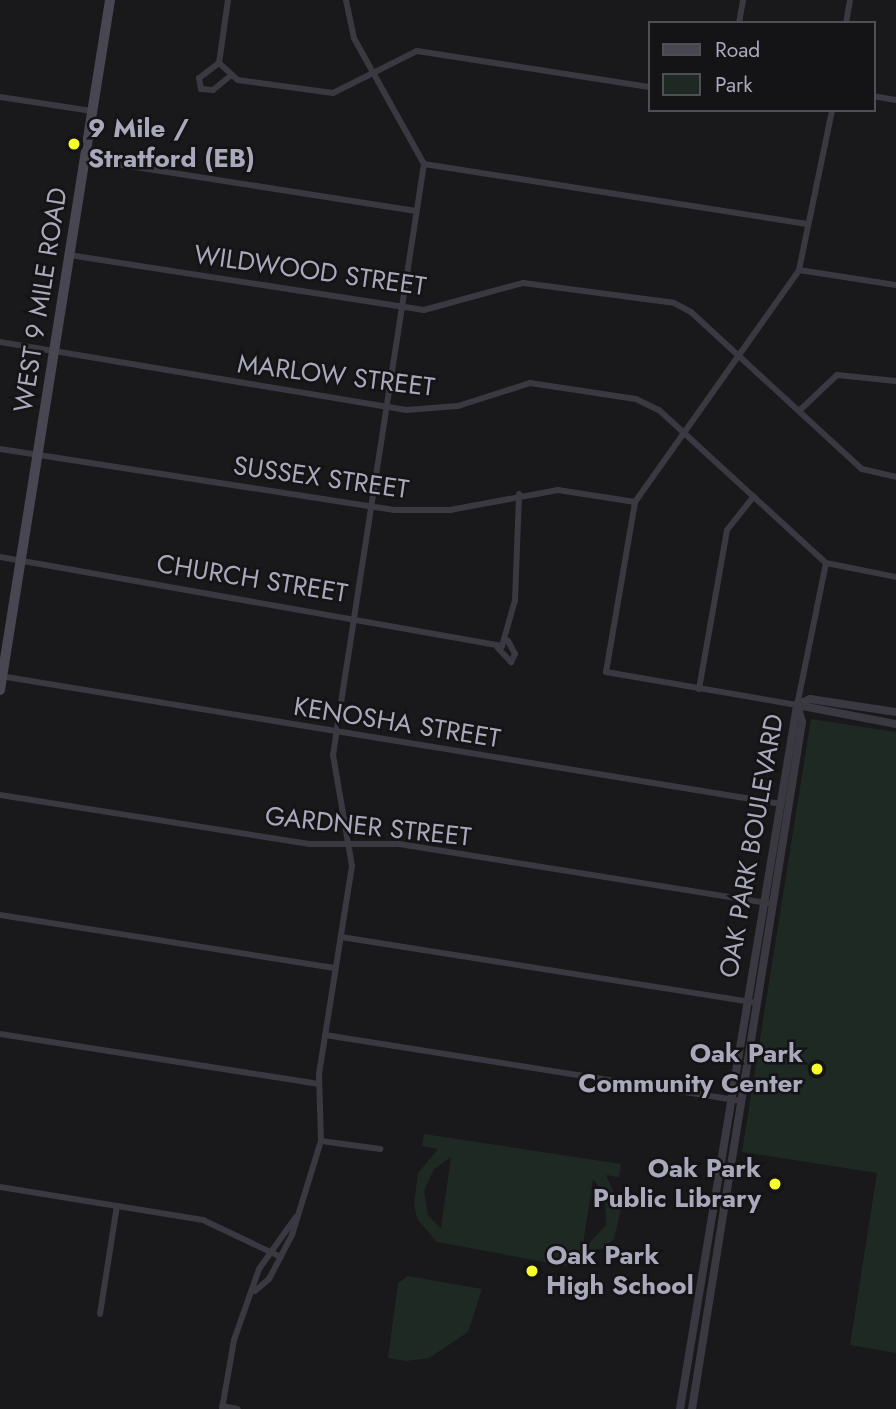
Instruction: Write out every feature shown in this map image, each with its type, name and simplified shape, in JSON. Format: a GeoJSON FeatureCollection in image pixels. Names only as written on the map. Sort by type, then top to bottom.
{"type":"FeatureCollection","features":[{"type":"Feature","properties":{"kind":"main road","name":"WEST 9 MILE ROAD"},"geometry":{"type":"LineString","coordinates":[[0,690],[85,159],[107,0]]}},
{"type":"Feature","properties":{"kind":"street"},"geometry":{"type":"LineString","coordinates":[[228,0],[219,63],[200,78],[201,89],[213,90],[229,77]]}},
{"type":"Feature","properties":{"kind":"street"},"geometry":{"type":"LineString","coordinates":[[255,1291],[281,1257],[321,1142],[319,1084],[341,937],[349,843],[332,776],[335,733],[424,164],[350,27],[346,0]]}},
{"type":"Feature","properties":{"kind":"street"},"geometry":{"type":"LineString","coordinates":[[739,21],[743,0]]}},
{"type":"Feature","properties":{"kind":"street"},"geometry":{"type":"LineString","coordinates":[[846,21],[850,0]]}},
{"type":"Feature","properties":{"kind":"street"},"geometry":{"type":"LineString","coordinates":[[219,63],[229,77],[329,93],[417,51],[648,87]]}},
{"type":"Feature","properties":{"kind":"street"},"geometry":{"type":"LineString","coordinates":[[875,96],[896,100]]}},
{"type":"Feature","properties":{"kind":"street"},"geometry":{"type":"LineString","coordinates":[[0,97],[92,111]]}},
{"type":"Feature","properties":{"kind":"street"},"geometry":{"type":"LineString","coordinates":[[832,112],[799,270],[635,502],[606,672],[896,724]]}},
{"type":"Feature","properties":{"kind":"street"},"geometry":{"type":"LineString","coordinates":[[85,159],[416,211]]}},
{"type":"Feature","properties":{"kind":"street"},"geometry":{"type":"LineString","coordinates":[[424,164],[808,224]]}},
{"type":"Feature","properties":{"kind":"street","name":"WILDWOOD STREET"},"geometry":{"type":"LineString","coordinates":[[69,255],[401,307],[436,308],[505,285],[558,285],[681,305],[862,469],[896,477]]}},
{"type":"Feature","properties":{"kind":"street"},"geometry":{"type":"LineString","coordinates":[[799,270],[896,285]]}},
{"type":"Feature","properties":{"kind":"street","name":"MARLOW STREET"},"geometry":{"type":"LineString","coordinates":[[0,342],[54,355],[385,407],[441,409],[521,384],[547,385],[645,402],[684,432],[826,563]]}},
{"type":"Feature","properties":{"kind":"street"},"geometry":{"type":"LineString","coordinates":[[799,411],[837,375],[896,381]]}},
{"type":"Feature","properties":{"kind":"street","name":"SUSSEX STREET"},"geometry":{"type":"LineString","coordinates":[[0,449],[370,506],[450,510],[519,494],[558,490],[635,502]]}},
{"type":"Feature","properties":{"kind":"street","name":"CHURCH STREET"},"geometry":{"type":"LineString","coordinates":[[0,558],[352,616],[497,647],[511,662],[515,653],[508,641],[519,494]]}},
{"type":"Feature","properties":{"kind":"street"},"geometry":{"type":"LineString","coordinates":[[699,689],[727,530],[754,496]]}},
{"type":"Feature","properties":{"kind":"street"},"geometry":{"type":"LineString","coordinates":[[797,705],[826,563],[896,577]]}},
{"type":"Feature","properties":{"kind":"street"},"geometry":{"type":"LineString","coordinates":[[497,647],[508,641]]}},
{"type":"Feature","properties":{"kind":"street","name":"KENOSHA STREET"},"geometry":{"type":"LineString","coordinates":[[1,677],[789,805]]}},
{"type":"Feature","properties":{"kind":"street"},"geometry":{"type":"LineString","coordinates":[[797,705],[810,699],[896,712]]}},
{"type":"Feature","properties":{"kind":"street","name":"OAK PARK BOULEVARD"},"geometry":{"type":"LineString","coordinates":[[680,1409],[778,803],[797,705]]}},
{"type":"Feature","properties":{"kind":"street","name":"OAK PARK BOULEVARD"},"geometry":{"type":"LineString","coordinates":[[692,1409],[802,722],[797,705]]}},
{"type":"Feature","properties":{"kind":"street"},"geometry":{"type":"LineString","coordinates":[[851,718],[853,706]]}},
{"type":"Feature","properties":{"kind":"street","name":"GARDNER STREET"},"geometry":{"type":"LineString","coordinates":[[0,795],[309,844],[399,844],[773,904]]}},
{"type":"Feature","properties":{"kind":"street"},"geometry":{"type":"LineString","coordinates":[[0,915],[336,968]]}},
{"type":"Feature","properties":{"kind":"street"},"geometry":{"type":"LineString","coordinates":[[341,937],[757,1003]]}},
{"type":"Feature","properties":{"kind":"street"},"geometry":{"type":"LineString","coordinates":[[0,1034],[319,1084]]}},
{"type":"Feature","properties":{"kind":"street"},"geometry":{"type":"LineString","coordinates":[[325,1035],[742,1101]]}},
{"type":"Feature","properties":{"kind":"street"},"geometry":{"type":"LineString","coordinates":[[736,1060],[749,1061]]}},
{"type":"Feature","properties":{"kind":"street"},"geometry":{"type":"LineString","coordinates":[[321,1142],[380,1149]]}},
{"type":"Feature","properties":{"kind":"street"},"geometry":{"type":"LineString","coordinates":[[0,1187],[216,1224],[281,1257]]}},
{"type":"Feature","properties":{"kind":"street"},"geometry":{"type":"LineString","coordinates":[[100,1314],[117,1206]]}},
{"type":"Feature","properties":{"kind":"street"},"geometry":{"type":"LineString","coordinates":[[238,1409],[222,1408],[234,1340],[270,1251],[296,1217]]}},
{"type":"Feature","properties":{"kind":"green space"},"geometry":{"type":"Polygon","coordinates":[[[811,719],[896,732],[896,1353],[850,1345],[877,1173],[742,1152],[811,719]]]}},
{"type":"Feature","properties":{"kind":"green space"},"geometry":{"type":"Polygon","coordinates":[[[424,1134],[621,1164],[619,1177],[606,1175],[621,1209],[614,1239],[589,1261],[566,1266],[437,1242],[417,1219],[414,1204],[418,1173],[438,1149],[422,1146],[424,1134]],[[451,1157],[434,1169],[424,1191],[428,1215],[440,1228],[441,1228],[451,1157]],[[593,1179],[582,1251],[606,1225],[605,1196],[593,1179]]]}},
{"type":"Feature","properties":{"kind":"green space"},"geometry":{"type":"Polygon","coordinates":[[[408,1276],[482,1289],[468,1332],[429,1358],[406,1361],[388,1358],[398,1283],[408,1276]]]}},
{"type":"Feature","properties":{"kind":"place","name":"9 Mile / Stratford (EB)"},"geometry":{"type":"Point","coordinates":[74,144]}},
{"type":"Feature","properties":{"kind":"place","name":"Oak Park Community Center"},"geometry":{"type":"Point","coordinates":[817,1069]}},
{"type":"Feature","properties":{"kind":"place","name":"Oak Park Public Library"},"geometry":{"type":"Point","coordinates":[775,1184]}},
{"type":"Feature","properties":{"kind":"place","name":"Oak Park High School"},"geometry":{"type":"Point","coordinates":[532,1271]}}]}
